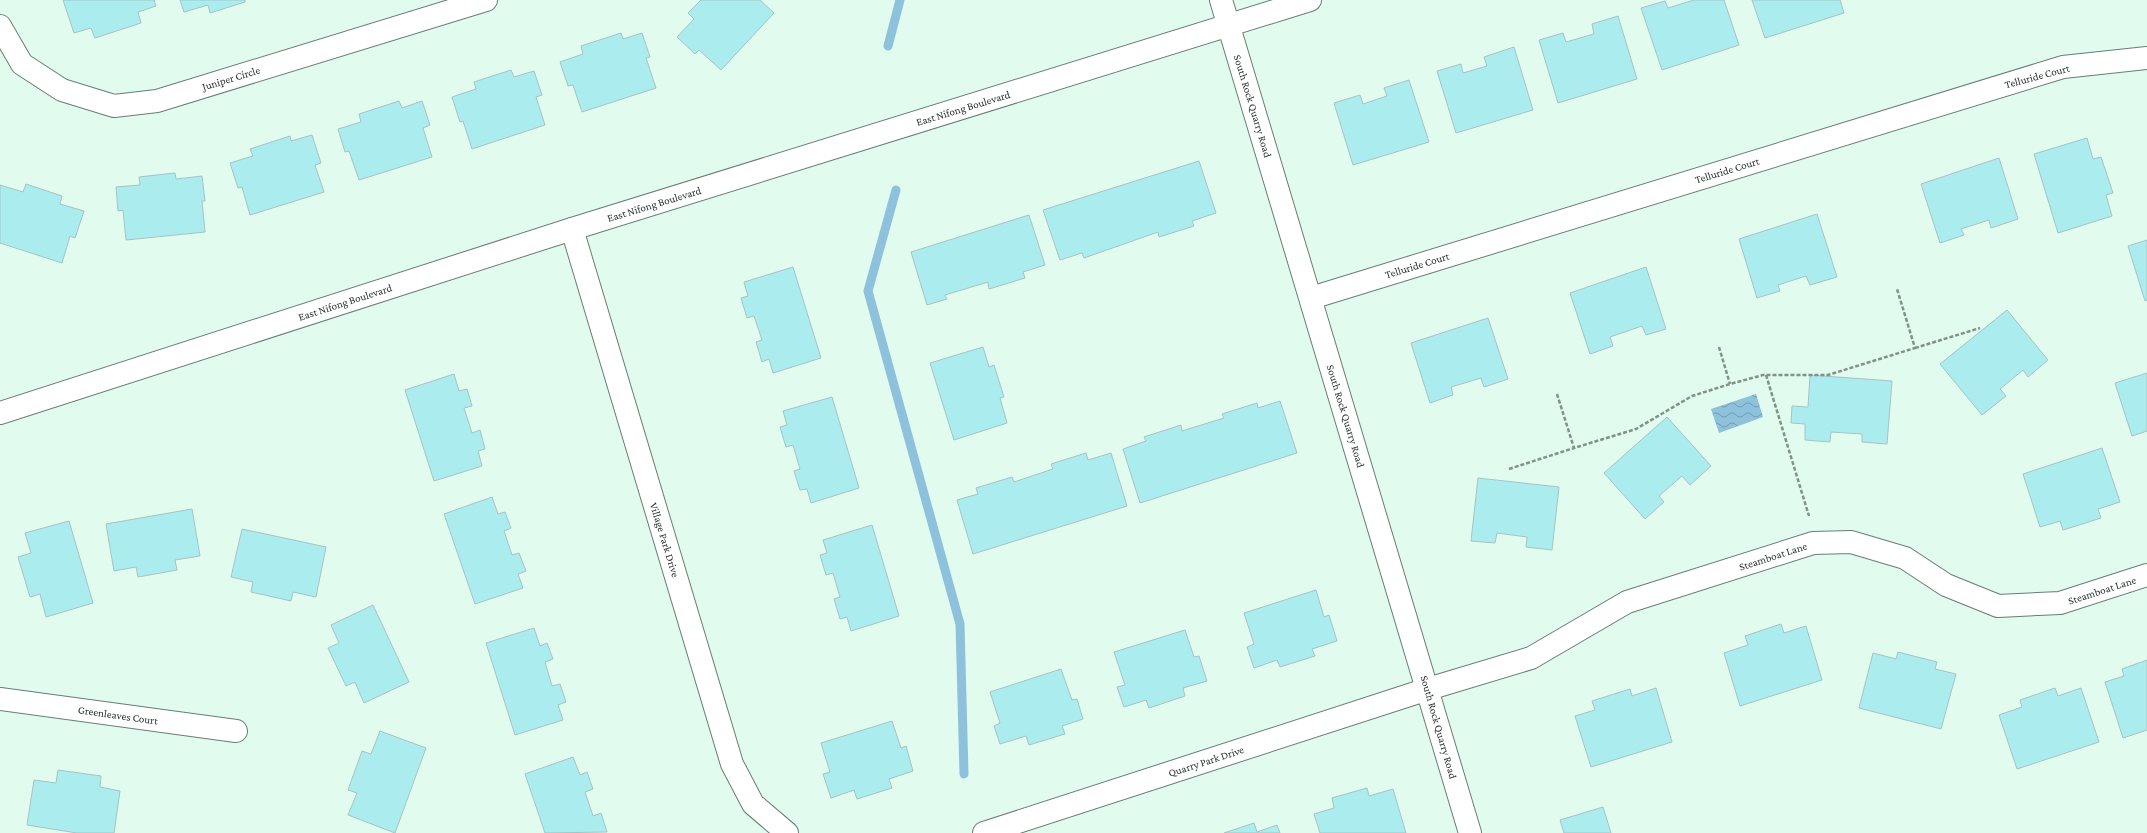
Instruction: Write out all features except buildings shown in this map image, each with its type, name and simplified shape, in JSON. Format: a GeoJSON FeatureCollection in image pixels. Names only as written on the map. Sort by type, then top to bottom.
{"type":"FeatureCollection","features":[{"type":"Feature","properties":{"kind":"street","name":"Juniper Circle"},"geometry":{"type":"LineString","coordinates":[[0,26],[22,64],[62,90],[114,106],[157,101],[486,0]]}},
{"type":"Feature","properties":{"kind":"street","name":"South Rock Quarry Road"},"geometry":{"type":"LineString","coordinates":[[1221,0],[1470,833]]}},
{"type":"Feature","properties":{"kind":"street","name":"East Nifong Boulevard"},"geometry":{"type":"LineString","coordinates":[[0,413],[572,229],[1310,0]]}},
{"type":"Feature","properties":{"kind":"street","name":"Telluride Court"},"geometry":{"type":"LineString","coordinates":[[1310,298],[2063,67],[2147,58]]}},
{"type":"Feature","properties":{"kind":"street","name":"Village Park Drive"},"geometry":{"type":"LineString","coordinates":[[572,229],[732,764],[753,804],[787,833]]}},
{"type":"Feature","properties":{"kind":"street","name":"Steamboat Lane"},"geometry":{"type":"LineString","coordinates":[[1428,689],[1531,658],[1627,602],[1813,543],[1851,542],[1905,558],[1946,585],[1998,606],[2060,603],[2147,575]]}},
{"type":"Feature","properties":{"kind":"street","name":"Quarry Park Drive"},"geometry":{"type":"LineString","coordinates":[[984,833],[1428,689]]}},
{"type":"Feature","properties":{"kind":"street","name":"Greenleaves Court"},"geometry":{"type":"LineString","coordinates":[[0,699],[236,731]]}},
{"type":"Feature","properties":{"kind":"path"},"geometry":{"type":"LineString","coordinates":[[1897,290],[1915,348]]}},
{"type":"Feature","properties":{"kind":"path"},"geometry":{"type":"LineString","coordinates":[[1509,469],[1636,429],[1692,396],[1730,384],[1766,375],[1828,375],[1980,328]]}},
{"type":"Feature","properties":{"kind":"path"},"geometry":{"type":"LineString","coordinates":[[1719,347],[1730,384]]}},
{"type":"Feature","properties":{"kind":"path"},"geometry":{"type":"LineString","coordinates":[[1766,375],[1818,543]]}},
{"type":"Feature","properties":{"kind":"path"},"geometry":{"type":"LineString","coordinates":[[1557,394],[1574,448]]}},
{"type":"Feature","properties":{"kind":"water"},"geometry":{"type":"Polygon","coordinates":[[[1756,394],[1763,417],[1719,433],[1711,409],[1756,394]]]}},
{"type":"Feature","properties":{"kind":"waterway"},"geometry":{"type":"LineString","coordinates":[[888,46],[900,0]]}},
{"type":"Feature","properties":{"kind":"waterway"},"geometry":{"type":"LineString","coordinates":[[896,190],[868,291],[960,624],[964,774]]}}]}
